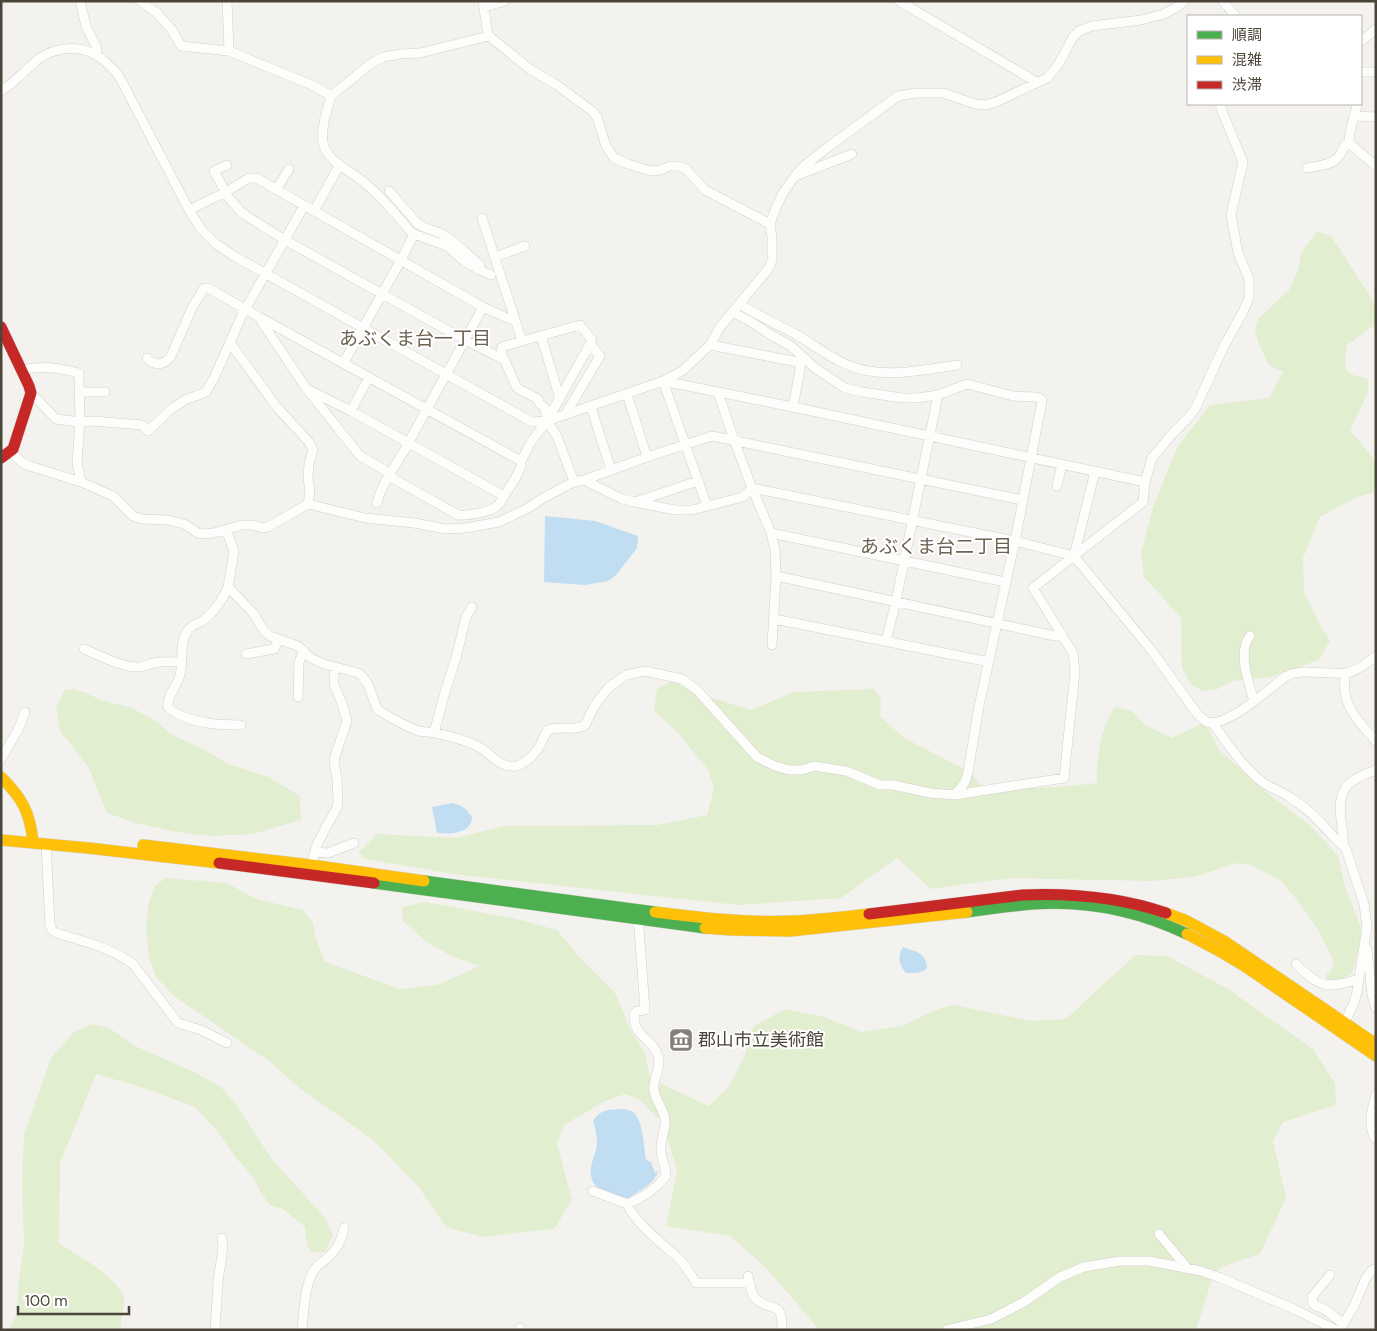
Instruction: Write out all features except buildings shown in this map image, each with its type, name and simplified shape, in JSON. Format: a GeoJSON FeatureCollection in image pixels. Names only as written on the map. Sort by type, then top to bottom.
{"type":"FeatureCollection","features":[{"type":"Feature","properties":{"kind":"street"},"geometry":{"type":"LineString","coordinates":[[80,1],[86,26],[97,48],[97,56]]}},
{"type":"Feature","properties":{"kind":"street"},"geometry":{"type":"LineString","coordinates":[[140,1],[157,13],[172,30],[181,46],[230,51],[314,86],[331,96]]}},
{"type":"Feature","properties":{"kind":"street"},"geometry":{"type":"LineString","coordinates":[[227,1],[230,51]]}},
{"type":"Feature","properties":{"kind":"street"},"geometry":{"type":"LineString","coordinates":[[504,1],[484,4],[489,36],[531,70],[557,85],[592,111],[597,117],[606,146],[614,158],[650,171],[661,170],[670,166],[679,166],[686,169],[705,190],[770,224]]}},
{"type":"Feature","properties":{"kind":"street"},"geometry":{"type":"LineString","coordinates":[[899,1],[1036,82]]}},
{"type":"Feature","properties":{"kind":"street"},"geometry":{"type":"LineString","coordinates":[[1,91],[13,84],[35,61],[52,52],[72,49],[87,51],[104,60],[118,76],[189,210],[201,229],[216,244],[265,274],[532,422],[547,421],[663,382],[682,371],[710,345],[720,327],[769,268],[772,260],[770,224],[783,193],[795,176],[804,166],[828,147],[898,96],[916,92],[943,93],[974,104],[986,105],[996,102],[1047,78],[1079,31],[1092,26],[1110,25],[1164,14],[1184,1]]}},
{"type":"Feature","properties":{"kind":"street"},"geometry":{"type":"LineString","coordinates":[[1223,1],[1235,15]]}},
{"type":"Feature","properties":{"kind":"street"},"geometry":{"type":"LineString","coordinates":[[1362,40],[1376,29]]}},
{"type":"Feature","properties":{"kind":"street"},"geometry":{"type":"LineString","coordinates":[[389,191],[416,223],[451,240],[491,275],[464,261],[446,246],[414,234],[382,198],[358,178],[339,166],[323,144],[325,118],[331,96],[369,65],[383,57],[420,53],[489,36]]}},
{"type":"Feature","properties":{"kind":"street"},"geometry":{"type":"LineString","coordinates":[[1362,72],[1376,72]]}},
{"type":"Feature","properties":{"kind":"street"},"geometry":{"type":"LineString","coordinates":[[228,587],[253,613],[264,631],[278,640],[298,646],[311,658],[362,676],[372,691],[378,710],[395,721],[412,729],[467,742],[482,749],[501,764],[507,766],[522,764],[537,750],[548,730],[560,727],[583,727],[600,696],[608,688],[626,675],[645,671],[682,679],[697,690],[757,757],[775,766],[789,770],[802,770],[814,766],[846,771],[880,785],[893,785],[930,793],[955,794],[1064,778],[1075,666],[1073,653],[1033,588],[1143,502],[1145,482],[1152,458],[1195,409],[1249,298],[1249,279],[1238,253],[1231,215],[1243,162],[1220,105]]}},
{"type":"Feature","properties":{"kind":"street"},"geometry":{"type":"LineString","coordinates":[[1356,105],[1355,116],[1349,133],[1349,143],[1376,166]]}},
{"type":"Feature","properties":{"kind":"street"},"geometry":{"type":"LineString","coordinates":[[1355,116],[1376,117]]}},
{"type":"Feature","properties":{"kind":"street"},"geometry":{"type":"LineString","coordinates":[[1308,168],[1334,161],[1339,157],[1345,145],[1349,143]]}},
{"type":"Feature","properties":{"kind":"street"},"geometry":{"type":"LineString","coordinates":[[795,176],[852,154]]}},
{"type":"Feature","properties":{"kind":"street"},"geometry":{"type":"LineString","coordinates":[[227,165],[214,171],[229,198],[241,212],[284,240],[465,340],[504,359],[517,388],[538,399],[545,408],[547,421],[557,436],[579,481],[622,499],[675,510],[692,510],[743,498],[752,488]]}},
{"type":"Feature","properties":{"kind":"street"},"geometry":{"type":"LineString","coordinates":[[314,211],[339,166]]}},
{"type":"Feature","properties":{"kind":"street"},"geometry":{"type":"LineString","coordinates":[[276,190],[289,169]]}},
{"type":"Feature","properties":{"kind":"street"},"geometry":{"type":"LineString","coordinates":[[189,210],[226,192],[249,178],[256,178],[483,307],[514,320]]}},
{"type":"Feature","properties":{"kind":"street"},"geometry":{"type":"LineString","coordinates":[[1,327],[31,393],[56,419],[80,422],[132,423],[142,425],[148,432],[178,404],[206,392],[231,344],[242,315],[304,206]]}},
{"type":"Feature","properties":{"kind":"street"},"geometry":{"type":"LineString","coordinates":[[482,218],[522,341]]}},
{"type":"Feature","properties":{"kind":"street"},"geometry":{"type":"LineString","coordinates":[[344,362],[414,234]]}},
{"type":"Feature","properties":{"kind":"street"},"geometry":{"type":"LineString","coordinates":[[495,257],[525,246]]}},
{"type":"Feature","properties":{"kind":"street"},"geometry":{"type":"LineString","coordinates":[[147,358],[155,364],[167,361],[192,308],[204,288],[208,288],[521,461]]}},
{"type":"Feature","properties":{"kind":"street"},"geometry":{"type":"LineString","coordinates":[[739,304],[798,336],[836,360],[868,371],[894,373],[956,365]]}},
{"type":"Feature","properties":{"kind":"street"},"geometry":{"type":"LineString","coordinates":[[376,503],[390,474],[483,307]]}},
{"type":"Feature","properties":{"kind":"street"},"geometry":{"type":"LineString","coordinates":[[732,312],[791,346],[800,359],[801,364],[793,407]]}},
{"type":"Feature","properties":{"kind":"street"},"geometry":{"type":"LineString","coordinates":[[259,316],[306,388],[360,456],[386,470],[394,479],[458,514],[467,515],[493,509],[499,505],[515,479],[521,461],[531,442],[547,421],[592,340],[580,326],[502,347],[501,358]]}},
{"type":"Feature","properties":{"kind":"street"},"geometry":{"type":"LineString","coordinates":[[541,336],[560,399]]}},
{"type":"Feature","properties":{"kind":"street"},"geometry":{"type":"LineString","coordinates":[[231,344],[276,406],[309,442],[313,450],[309,463],[308,478],[310,491],[308,504]]}},
{"type":"Feature","properties":{"kind":"street"},"geometry":{"type":"LineString","coordinates":[[565,415],[600,356],[590,344]]}},
{"type":"Feature","properties":{"kind":"street"},"geometry":{"type":"LineString","coordinates":[[710,345],[800,359],[845,388],[862,392],[902,398],[917,398],[938,395],[967,384],[1013,396],[1035,397],[1042,402],[1015,541],[979,706],[968,772],[965,782],[955,794]]}},
{"type":"Feature","properties":{"kind":"street"},"geometry":{"type":"LineString","coordinates":[[22,370],[59,368],[79,373],[80,422],[77,462],[81,482]]}},
{"type":"Feature","properties":{"kind":"street"},"geometry":{"type":"LineString","coordinates":[[351,412],[369,377]]}},
{"type":"Feature","properties":{"kind":"street"},"geometry":{"type":"LineString","coordinates":[[663,382],[793,407],[1145,482]]}},
{"type":"Feature","properties":{"kind":"street"},"geometry":{"type":"LineString","coordinates":[[663,382],[707,506]]}},
{"type":"Feature","properties":{"kind":"street"},"geometry":{"type":"LineString","coordinates":[[306,388],[504,496]]}},
{"type":"Feature","properties":{"kind":"street"},"geometry":{"type":"LineString","coordinates":[[80,392],[106,392]]}},
{"type":"Feature","properties":{"kind":"street"},"geometry":{"type":"LineString","coordinates":[[718,392],[752,488],[771,533],[775,550],[776,576],[772,645]]}},
{"type":"Feature","properties":{"kind":"street"},"geometry":{"type":"LineString","coordinates":[[31,393],[15,442],[6,455],[30,466],[81,482],[114,496],[133,516],[142,519],[168,520],[184,524],[198,533],[204,534],[242,525],[268,527],[308,504],[365,518],[414,523],[445,529],[465,528],[499,522],[579,481],[648,456],[712,436],[1022,500]]}},
{"type":"Feature","properties":{"kind":"street"},"geometry":{"type":"LineString","coordinates":[[627,394],[648,456]]}},
{"type":"Feature","properties":{"kind":"street"},"geometry":{"type":"LineString","coordinates":[[886,641],[905,561],[938,395]]}},
{"type":"Feature","properties":{"kind":"street"},"geometry":{"type":"LineString","coordinates":[[591,407],[611,470]]}},
{"type":"Feature","properties":{"kind":"street"},"geometry":{"type":"LineString","coordinates":[[1057,486],[1062,464]]}},
{"type":"Feature","properties":{"kind":"street"},"geometry":{"type":"LineString","coordinates":[[1074,556],[1095,471]]}},
{"type":"Feature","properties":{"kind":"street"},"geometry":{"type":"LineString","coordinates":[[635,502],[698,481]]}},
{"type":"Feature","properties":{"kind":"street"},"geometry":{"type":"LineString","coordinates":[[752,488],[1015,541],[1074,556],[1146,644],[1198,715],[1207,722],[1220,721],[1254,701],[1288,676],[1301,673],[1345,673],[1365,665],[1376,656]]}},
{"type":"Feature","properties":{"kind":"street"},"geometry":{"type":"LineString","coordinates":[[224,530],[234,551],[228,587],[224,597],[215,609],[204,620],[189,629],[185,635],[182,647],[181,673],[168,702],[168,707],[171,711],[194,721],[220,725],[241,725]]}},
{"type":"Feature","properties":{"kind":"street"},"geometry":{"type":"LineString","coordinates":[[771,533],[1005,582]]}},
{"type":"Feature","properties":{"kind":"street"},"geometry":{"type":"LineString","coordinates":[[776,576],[1055,636],[1062,634]]}},
{"type":"Feature","properties":{"kind":"street"},"geometry":{"type":"LineString","coordinates":[[434,733],[466,617],[472,607]]}},
{"type":"Feature","properties":{"kind":"street"},"geometry":{"type":"LineString","coordinates":[[774,619],[989,662]]}},
{"type":"Feature","properties":{"kind":"street"},"geometry":{"type":"LineString","coordinates":[[1250,636],[1244,652],[1248,683],[1254,701]]}},
{"type":"Feature","properties":{"kind":"street"},"geometry":{"type":"LineString","coordinates":[[246,654],[274,649],[278,640]]}},
{"type":"Feature","properties":{"kind":"street"},"geometry":{"type":"LineString","coordinates":[[84,649],[113,661],[140,668],[152,663],[181,662]]}},
{"type":"Feature","properties":{"kind":"street"},"geometry":{"type":"LineString","coordinates":[[298,697],[299,662],[304,651]]}},
{"type":"Feature","properties":{"kind":"street"},"geometry":{"type":"LineString","coordinates":[[310,869],[316,847],[337,808],[338,802],[334,762],[347,721],[334,685],[334,667]]}},
{"type":"Feature","properties":{"kind":"street"},"geometry":{"type":"LineString","coordinates":[[1345,673],[1345,694],[1349,705],[1363,727],[1376,741]]}},
{"type":"Feature","properties":{"kind":"street"},"geometry":{"type":"LineString","coordinates":[[1,758],[18,730],[25,712]]}},
{"type":"Feature","properties":{"kind":"street"},"geometry":{"type":"LineString","coordinates":[[1212,722],[1233,752],[1262,782],[1290,797],[1311,812],[1346,848],[1366,911],[1367,927],[1354,1003],[1342,1027]]}},
{"type":"Feature","properties":{"kind":"street"},"geometry":{"type":"LineString","coordinates":[[1343,843],[1344,837],[1340,811],[1341,794],[1349,783],[1376,770]]}},
{"type":"Feature","properties":{"kind":"street"},"geometry":{"type":"LineString","coordinates":[[1,777],[15,789],[27,808],[31,820],[33,838]]}},
{"type":"Feature","properties":{"kind":"street"},"geometry":{"type":"LineString","coordinates":[[1,831],[33,838],[202,851],[310,869],[638,915],[694,928],[790,931],[1033,904],[1104,907],[1154,920],[1184,931],[1220,950],[1342,1027],[1376,1044]]}},
{"type":"Feature","properties":{"kind":"street"},"geometry":{"type":"LineString","coordinates":[[1,840],[33,838],[46,844],[310,869]]}},
{"type":"Feature","properties":{"kind":"street"},"geometry":{"type":"LineString","coordinates":[[314,852],[328,853],[354,843]]}},
{"type":"Feature","properties":{"kind":"street"},"geometry":{"type":"LineString","coordinates":[[46,844],[50,925],[52,930],[124,957],[133,964],[178,1023],[201,1030],[227,1044]]}},
{"type":"Feature","properties":{"kind":"street"},"geometry":{"type":"LineString","coordinates":[[627,1204],[643,1198],[666,1176],[661,1150],[665,1116],[657,1102],[653,1085],[660,1061],[658,1053],[637,1030],[634,1021],[634,1014],[637,1011],[645,1010],[638,915]]}},
{"type":"Feature","properties":{"kind":"street"},"geometry":{"type":"LineString","coordinates":[[1364,944],[1367,947],[1372,995],[1376,1008]]}},
{"type":"Feature","properties":{"kind":"street"},"geometry":{"type":"LineString","coordinates":[[1296,964],[1320,984],[1336,985],[1359,979]]}},
{"type":"Feature","properties":{"kind":"street"},"geometry":{"type":"LineString","coordinates":[[1342,1027],[1376,1056]]}},
{"type":"Feature","properties":{"kind":"street"},"geometry":{"type":"LineString","coordinates":[[1376,1095],[1371,1112],[1372,1126],[1376,1139]]}},
{"type":"Feature","properties":{"kind":"street"},"geometry":{"type":"LineString","coordinates":[[593,1191],[627,1204],[632,1213],[663,1246],[679,1259],[696,1283],[749,1280],[750,1289],[756,1299],[764,1304],[773,1306],[781,1314],[782,1330]]}},
{"type":"Feature","properties":{"kind":"street"},"geometry":{"type":"LineString","coordinates":[[302,1330],[310,1279],[317,1267],[340,1244],[344,1228]]}},
{"type":"Feature","properties":{"kind":"street"},"geometry":{"type":"LineString","coordinates":[[1159,1234],[1188,1269]]}},
{"type":"Feature","properties":{"kind":"street"},"geometry":{"type":"LineString","coordinates":[[215,1330],[218,1282],[223,1247],[222,1238]]}},
{"type":"Feature","properties":{"kind":"street"},"geometry":{"type":"LineString","coordinates":[[946,1330],[991,1319],[1024,1302],[1060,1277],[1084,1267],[1120,1261],[1149,1261],[1215,1276],[1339,1328]]}},
{"type":"Feature","properties":{"kind":"street"},"geometry":{"type":"LineString","coordinates":[[1339,1328],[1354,1306],[1365,1280],[1372,1270],[1376,1269]]}},
{"type":"Feature","properties":{"kind":"street"},"geometry":{"type":"LineString","coordinates":[[1330,1275],[1312,1297],[1312,1301],[1316,1306],[1327,1310],[1339,1328]]}},
{"type":"Feature","properties":{"kind":"green space"},"geometry":{"type":"Polygon","coordinates":[[[1317,231],[1331,236],[1374,302],[1376,324],[1346,346],[1345,369],[1353,375],[1368,379],[1368,393],[1350,430],[1376,462],[1376,492],[1357,497],[1320,517],[1303,558],[1304,592],[1330,641],[1319,660],[1271,677],[1232,681],[1218,689],[1204,691],[1192,686],[1182,668],[1181,618],[1144,577],[1141,552],[1154,504],[1178,446],[1210,405],[1269,398],[1283,372],[1269,365],[1258,342],[1255,329],[1258,319],[1289,290],[1298,270],[1302,251],[1317,231]]]}},
{"type":"Feature","properties":{"kind":"green space"},"geometry":{"type":"Polygon","coordinates":[[[671,681],[699,694],[751,710],[794,692],[874,689],[881,700],[880,716],[904,738],[968,771],[983,787],[1040,788],[1097,783],[1100,744],[1106,724],[1115,707],[1131,711],[1147,726],[1172,738],[1201,724],[1209,729],[1219,750],[1266,792],[1310,825],[1338,856],[1345,886],[1361,928],[1362,936],[1352,974],[1341,979],[1328,980],[1325,976],[1332,969],[1334,962],[1317,928],[1298,901],[1281,881],[1253,866],[1237,863],[1194,877],[1151,881],[1010,878],[931,889],[897,858],[841,898],[738,905],[453,874],[365,859],[359,852],[377,834],[457,838],[504,826],[657,825],[707,815],[714,789],[708,770],[679,734],[654,710],[657,689],[671,681]]]}},
{"type":"Feature","properties":{"kind":"green space"},"geometry":{"type":"Polygon","coordinates":[[[73,689],[101,700],[132,708],[156,721],[172,735],[201,748],[228,764],[268,777],[300,796],[301,820],[253,834],[211,836],[177,832],[136,823],[107,813],[89,768],[60,731],[56,707],[65,690],[73,689]]]}},
{"type":"Feature","properties":{"kind":"green space"},"geometry":{"type":"Polygon","coordinates":[[[165,878],[227,883],[256,899],[303,910],[313,923],[315,936],[325,962],[400,989],[437,985],[480,966],[455,958],[428,943],[403,921],[402,907],[426,902],[512,918],[557,930],[580,958],[615,993],[631,1031],[645,1053],[650,1079],[709,1106],[730,1085],[745,1055],[753,1027],[785,1009],[824,1017],[861,1032],[902,1026],[935,1010],[953,1005],[1031,1021],[1066,1019],[1136,955],[1167,956],[1228,989],[1313,1049],[1335,1083],[1336,1105],[1283,1122],[1273,1141],[1286,1198],[1260,1254],[1221,1267],[1212,1279],[1196,1330],[819,1330],[762,1264],[730,1236],[666,1226],[677,1171],[663,1123],[638,1099],[625,1094],[605,1101],[564,1125],[557,1144],[572,1200],[554,1229],[482,1237],[446,1227],[418,1186],[372,1139],[302,1090],[269,1061],[174,996],[156,977],[149,957],[146,927],[148,906],[154,887],[165,878]]]}},
{"type":"Feature","properties":{"kind":"green space"},"geometry":{"type":"Polygon","coordinates":[[[91,1024],[109,1028],[135,1046],[194,1072],[221,1087],[235,1103],[271,1158],[325,1218],[333,1236],[325,1252],[312,1252],[307,1246],[305,1227],[283,1209],[270,1205],[261,1193],[254,1178],[237,1159],[217,1131],[195,1107],[144,1088],[96,1074],[60,1163],[59,1243],[98,1269],[117,1285],[124,1302],[120,1330],[9,1330],[17,1314],[18,1286],[24,1246],[22,1183],[24,1135],[51,1058],[74,1032],[91,1024]]]}},
{"type":"Feature","properties":{"kind":"water"},"geometry":{"type":"Polygon","coordinates":[[[545,516],[595,521],[638,536],[637,548],[616,575],[608,581],[585,585],[544,582],[545,516]]]}},
{"type":"Feature","properties":{"kind":"water"},"geometry":{"type":"Polygon","coordinates":[[[452,803],[461,806],[468,812],[472,817],[471,823],[467,828],[460,831],[437,833],[432,807],[452,803]]]}},
{"type":"Feature","properties":{"kind":"water"},"geometry":{"type":"Polygon","coordinates":[[[903,947],[922,956],[925,959],[927,968],[920,972],[906,973],[900,960],[903,947]]]}},
{"type":"Feature","properties":{"kind":"water"},"geometry":{"type":"Polygon","coordinates":[[[621,1109],[633,1112],[636,1116],[642,1134],[646,1160],[651,1162],[655,1173],[658,1170],[651,1183],[629,1198],[602,1190],[593,1182],[591,1176],[597,1144],[593,1121],[602,1112],[621,1109]]]}},
{"type":"Feature","properties":{"kind":"traffic: fast"},"geometry":{"type":"LineString","coordinates":[[424,881],[655,912]]}},
{"type":"Feature","properties":{"kind":"traffic: fast"},"geometry":{"type":"LineString","coordinates":[[374,883],[705,928]]}},
{"type":"Feature","properties":{"kind":"traffic: fast"},"geometry":{"type":"LineString","coordinates":[[967,912],[1032,904],[1072,904],[1131,913],[1187,934]]}},
{"type":"Feature","properties":{"kind":"traffic: slow"},"geometry":{"type":"LineString","coordinates":[[1,777],[24,806],[30,822],[33,842]]}},
{"type":"Feature","properties":{"kind":"traffic: slow"},"geometry":{"type":"LineString","coordinates":[[1,840],[219,863]]}},
{"type":"Feature","properties":{"kind":"traffic: slow"},"geometry":{"type":"LineString","coordinates":[[143,845],[311,865],[424,881]]}},
{"type":"Feature","properties":{"kind":"traffic: slow"},"geometry":{"type":"LineString","coordinates":[[655,912],[741,921],[802,921],[869,914]]}},
{"type":"Feature","properties":{"kind":"traffic: slow"},"geometry":{"type":"LineString","coordinates":[[705,928],[790,931],[967,912]]}},
{"type":"Feature","properties":{"kind":"traffic: slow"},"geometry":{"type":"LineString","coordinates":[[1166,913],[1187,921],[1224,941],[1376,1044]]}},
{"type":"Feature","properties":{"kind":"traffic: slow"},"geometry":{"type":"LineString","coordinates":[[1187,934],[1243,965],[1376,1056]]}},
{"type":"Feature","properties":{"kind":"traffic: jam"},"geometry":{"type":"LineString","coordinates":[[1,327],[31,393],[13,449],[1,458]]}},
{"type":"Feature","properties":{"kind":"traffic: jam"},"geometry":{"type":"LineString","coordinates":[[219,863],[374,883]]}},
{"type":"Feature","properties":{"kind":"traffic: jam"},"geometry":{"type":"LineString","coordinates":[[869,914],[1023,895],[1095,897],[1131,903],[1166,913]]}},
{"type":"Feature","properties":{"kind":"place","name":"郡山市立美術館"},"geometry":{"type":"Point","coordinates":[681,1040]}},
{"type":"Feature","properties":{"kind":"district","name":"あぶくま台一丁目"},"geometry":{"type":"Point","coordinates":[415,338]}},
{"type":"Feature","properties":{"kind":"district","name":"あぶくま台二丁目"},"geometry":{"type":"Point","coordinates":[936,546]}}]}
